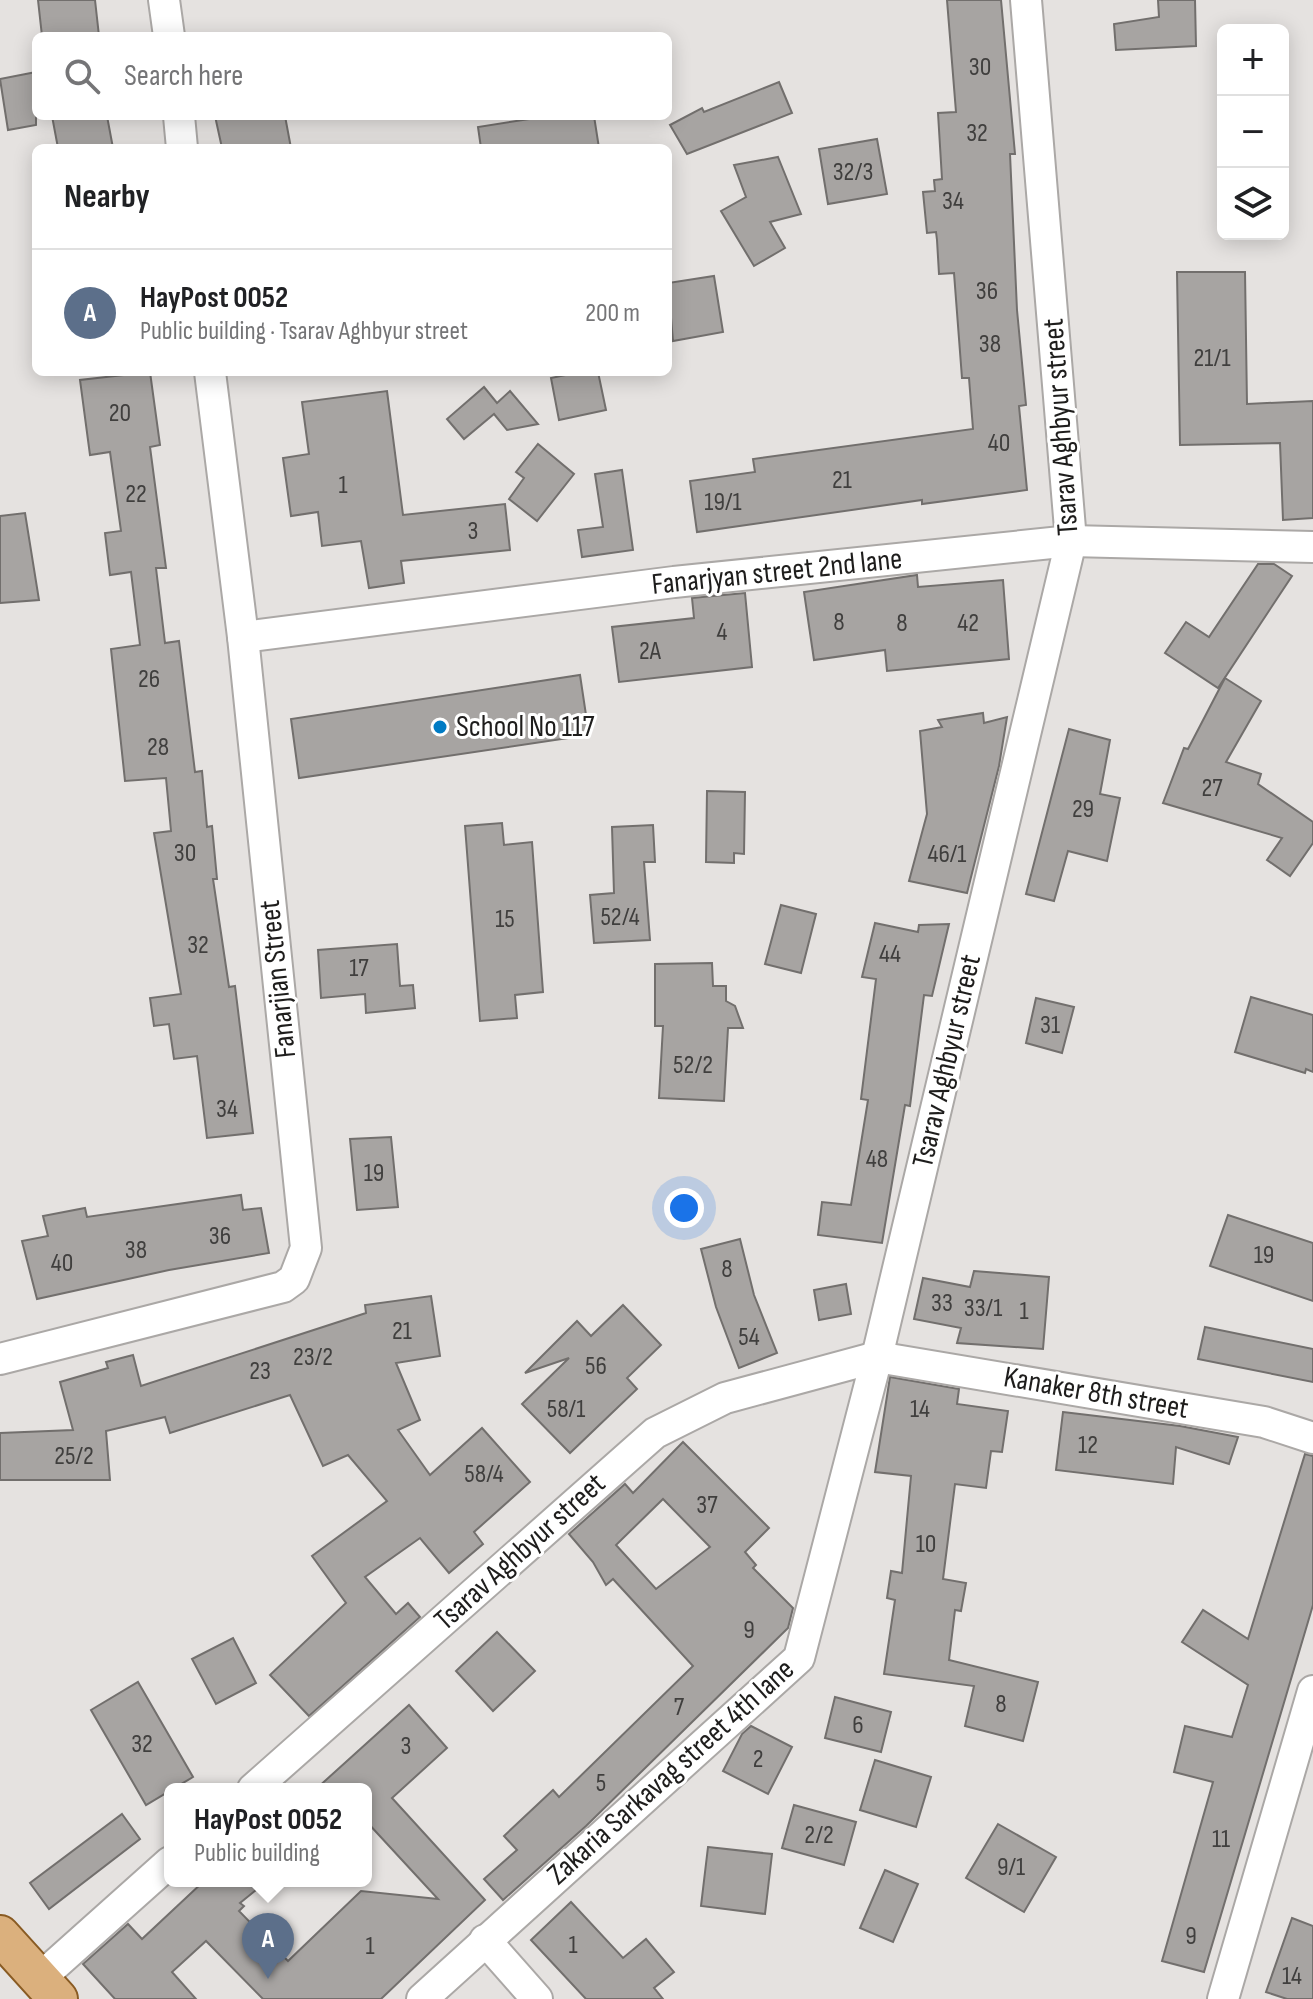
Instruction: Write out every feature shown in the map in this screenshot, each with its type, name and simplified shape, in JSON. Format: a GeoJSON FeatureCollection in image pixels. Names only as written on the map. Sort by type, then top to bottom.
{"type":"FeatureCollection","features":[{"type":"Feature","properties":{"kind":"main road"},"geometry":{"type":"LineString","coordinates":[[3,1944],[48,1989]]}},
{"type":"Feature","properties":{"kind":"street"},"geometry":{"type":"LineString","coordinates":[[164,0],[168,32]]}},
{"type":"Feature","properties":{"kind":"street","name":"Tsarav Aghbyur street"},"geometry":{"type":"LineString","coordinates":[[260,1783],[655,1433],[725,1398],[877,1357],[1071,541],[1026,0]]}},
{"type":"Feature","properties":{"kind":"street"},"geometry":{"type":"LineString","coordinates":[[179,120],[182,144]]}},
{"type":"Feature","properties":{"kind":"street","name":"Fanarjian Street"},"geometry":{"type":"LineString","coordinates":[[0,1359],[269,1292],[294,1279],[306,1248],[243,637],[210,376]]}},
{"type":"Feature","properties":{"kind":"street","name":"Fanarjyan street 2nd lane"},"geometry":{"type":"LineString","coordinates":[[243,637],[674,582],[1071,541],[1313,547]]}},
{"type":"Feature","properties":{"kind":"street","name":"Kanaker 8th street"},"geometry":{"type":"LineString","coordinates":[[877,1357],[1264,1422],[1313,1438]]}},
{"type":"Feature","properties":{"kind":"street","name":"Zakaria Sarkavag street 4th lane"},"geometry":{"type":"LineString","coordinates":[[422,1999],[799,1658],[877,1357]]}},
{"type":"Feature","properties":{"kind":"street"},"geometry":{"type":"LineString","coordinates":[[1223,1999],[1313,1691]]}},
{"type":"Feature","properties":{"kind":"street"},"geometry":{"type":"LineString","coordinates":[[48,1989],[164,1868]]}},
{"type":"Feature","properties":{"kind":"street"},"geometry":{"type":"LineString","coordinates":[[485,1940],[537,1999]]}},
{"type":"Feature","properties":{"kind":"building"},"geometry":{"type":"Polygon","coordinates":[[[38,0],[95,0],[99,32],[42,32],[38,0]]]}},
{"type":"Feature","properties":{"kind":"building"},"geometry":{"type":"Polygon","coordinates":[[[947,0],[1001,0],[1015,154],[1010,154],[1017,310],[1026,405],[1019,406],[1027,490],[922,504],[922,500],[697,532],[690,481],[755,472],[753,459],[973,429],[969,378],[962,378],[954,273],[939,274],[936,232],[927,233],[923,192],[935,191],[934,180],[942,179],[938,113],[956,112],[947,0]]]}},
{"type":"Feature","properties":{"kind":"building"},"geometry":{"type":"Polygon","coordinates":[[[1158,0],[1195,0],[1196,46],[1116,50],[1114,24],[1159,17],[1158,0]]]}},
{"type":"Feature","properties":{"kind":"building"},"geometry":{"type":"Polygon","coordinates":[[[32,73],[32,120],[36,120],[36,125],[8,130],[0,79],[32,73]]]}},
{"type":"Feature","properties":{"kind":"building"},"geometry":{"type":"Polygon","coordinates":[[[779,82],[792,113],[687,154],[670,125],[702,108],[704,112],[779,82]]]}},
{"type":"Feature","properties":{"kind":"building"},"geometry":{"type":"Polygon","coordinates":[[[53,120],[108,120],[112,144],[57,144],[53,120]]]}},
{"type":"Feature","properties":{"kind":"building"},"geometry":{"type":"Polygon","coordinates":[[[216,120],[286,120],[290,144],[221,144],[216,120]]]}},
{"type":"Feature","properties":{"kind":"building"},"geometry":{"type":"Polygon","coordinates":[[[523,120],[595,120],[598,144],[480,144],[478,127],[523,120]]]}},
{"type":"Feature","properties":{"kind":"building"},"geometry":{"type":"Polygon","coordinates":[[[877,139],[887,194],[828,204],[819,149],[877,139]]]}},
{"type":"Feature","properties":{"kind":"building"},"geometry":{"type":"Polygon","coordinates":[[[778,157],[801,214],[770,222],[785,248],[754,266],[721,211],[746,197],[734,165],[778,157]]]}},
{"type":"Feature","properties":{"kind":"building"},"geometry":{"type":"Polygon","coordinates":[[[1177,272],[1245,272],[1247,404],[1313,401],[1313,518],[1283,520],[1280,443],[1180,445],[1177,272]]]}},
{"type":"Feature","properties":{"kind":"building"},"geometry":{"type":"Polygon","coordinates":[[[714,276],[723,332],[673,341],[672,282],[714,276]]]}},
{"type":"Feature","properties":{"kind":"building"},"geometry":{"type":"Polygon","coordinates":[[[151,376],[160,445],[150,447],[166,568],[156,568],[165,643],[179,641],[195,772],[202,771],[207,827],[212,826],[217,879],[213,879],[229,987],[235,986],[253,1133],[207,1138],[197,1056],[174,1059],[169,1024],[154,1026],[150,998],[181,994],[154,833],[171,831],[166,778],[125,781],[111,649],[140,645],[131,572],[110,575],[105,533],[121,531],[110,452],[90,455],[80,380],[151,376]]]}},
{"type":"Feature","properties":{"kind":"building"},"geometry":{"type":"Polygon","coordinates":[[[599,376],[606,410],[559,420],[551,378],[599,376]]]}},
{"type":"Feature","properties":{"kind":"building"},"geometry":{"type":"Polygon","coordinates":[[[484,387],[497,403],[510,391],[538,424],[507,430],[494,414],[464,439],[447,419],[484,387]]]}},
{"type":"Feature","properties":{"kind":"building"},"geometry":{"type":"Polygon","coordinates":[[[387,391],[403,515],[505,504],[510,550],[401,561],[404,583],[369,588],[361,541],[322,546],[318,512],[291,516],[283,458],[309,454],[302,402],[387,391]]]}},
{"type":"Feature","properties":{"kind":"building"},"geometry":{"type":"Polygon","coordinates":[[[538,444],[574,474],[537,521],[509,499],[524,478],[516,472],[538,444]]]}},
{"type":"Feature","properties":{"kind":"building"},"geometry":{"type":"Polygon","coordinates":[[[622,470],[633,550],[582,557],[578,530],[603,527],[595,474],[622,470]]]}},
{"type":"Feature","properties":{"kind":"building"},"geometry":{"type":"Polygon","coordinates":[[[25,513],[39,600],[0,603],[0,516],[25,513]]]}},
{"type":"Feature","properties":{"kind":"building"},"geometry":{"type":"Polygon","coordinates":[[[1258,564],[1274,564],[1292,576],[1218,688],[1165,653],[1186,622],[1209,637],[1258,564]]]}},
{"type":"Feature","properties":{"kind":"building"},"geometry":{"type":"Polygon","coordinates":[[[917,575],[918,587],[1003,580],[1009,659],[887,671],[885,650],[814,660],[804,592],[917,575]]]}},
{"type":"Feature","properties":{"kind":"building"},"geometry":{"type":"Polygon","coordinates":[[[745,593],[752,667],[619,682],[612,627],[694,618],[692,598],[745,593]]]}},
{"type":"Feature","properties":{"kind":"building","name":"School No 117"},"geometry":{"type":"Polygon","coordinates":[[[580,675],[589,735],[299,778],[291,719],[580,675]]]}},
{"type":"Feature","properties":{"kind":"building"},"geometry":{"type":"Polygon","coordinates":[[[1225,678],[1261,701],[1226,762],[1261,774],[1258,784],[1313,822],[1313,843],[1290,876],[1267,860],[1282,838],[1163,803],[1184,748],[1188,749],[1225,678]]]}},
{"type":"Feature","properties":{"kind":"building"},"geometry":{"type":"Polygon","coordinates":[[[983,713],[984,723],[1007,717],[999,766],[967,893],[909,881],[927,814],[920,731],[942,727],[938,720],[983,713]]]}},
{"type":"Feature","properties":{"kind":"building"},"geometry":{"type":"Polygon","coordinates":[[[1069,729],[1110,740],[1100,794],[1120,798],[1107,861],[1068,851],[1054,901],[1026,894],[1069,729]]]}},
{"type":"Feature","properties":{"kind":"building"},"geometry":{"type":"Polygon","coordinates":[[[707,791],[745,792],[744,854],[734,853],[734,863],[706,862],[707,791]]]}},
{"type":"Feature","properties":{"kind":"building"},"geometry":{"type":"Polygon","coordinates":[[[502,823],[504,845],[532,842],[543,992],[515,995],[517,1018],[480,1021],[465,826],[502,823]]]}},
{"type":"Feature","properties":{"kind":"building"},"geometry":{"type":"Polygon","coordinates":[[[653,825],[655,862],[644,862],[650,940],[594,943],[590,895],[614,893],[612,827],[653,825]]]}},
{"type":"Feature","properties":{"kind":"building"},"geometry":{"type":"Polygon","coordinates":[[[781,905],[816,914],[801,973],[765,964],[781,905]]]}},
{"type":"Feature","properties":{"kind":"building"},"geometry":{"type":"Polygon","coordinates":[[[875,923],[918,932],[919,925],[949,924],[932,996],[924,995],[910,1106],[905,1105],[882,1243],[818,1235],[822,1202],[851,1205],[868,1100],[861,1099],[876,979],[862,977],[875,923]]]}},
{"type":"Feature","properties":{"kind":"building"},"geometry":{"type":"Polygon","coordinates":[[[397,944],[400,986],[413,985],[415,1008],[366,1013],[365,994],[321,998],[318,950],[397,944]]]}},
{"type":"Feature","properties":{"kind":"building"},"geometry":{"type":"Polygon","coordinates":[[[712,963],[713,986],[726,986],[726,1001],[735,1006],[743,1028],[728,1028],[724,1101],[659,1098],[663,1026],[655,1026],[655,964],[712,963]]]}},
{"type":"Feature","properties":{"kind":"building"},"geometry":{"type":"Polygon","coordinates":[[[1251,997],[1313,1015],[1313,1072],[1306,1069],[1305,1073],[1235,1052],[1251,997]]]}},
{"type":"Feature","properties":{"kind":"building"},"geometry":{"type":"Polygon","coordinates":[[[1036,998],[1074,1007],[1062,1053],[1026,1043],[1036,998]]]}},
{"type":"Feature","properties":{"kind":"building"},"geometry":{"type":"Polygon","coordinates":[[[391,1137],[398,1207],[357,1210],[350,1139],[391,1137]]]}},
{"type":"Feature","properties":{"kind":"building"},"geometry":{"type":"Polygon","coordinates":[[[241,1195],[243,1210],[261,1208],[269,1253],[169,1270],[37,1299],[22,1241],[48,1236],[43,1216],[85,1208],[87,1217],[241,1195]]]}},
{"type":"Feature","properties":{"kind":"building"},"geometry":{"type":"Polygon","coordinates":[[[1228,1215],[1313,1243],[1313,1301],[1210,1266],[1228,1215]]]}},
{"type":"Feature","properties":{"kind":"building"},"geometry":{"type":"Polygon","coordinates":[[[740,1239],[754,1295],[777,1353],[739,1368],[716,1307],[701,1249],[740,1239]]]}},
{"type":"Feature","properties":{"kind":"building"},"geometry":{"type":"Polygon","coordinates":[[[974,1271],[1049,1277],[1043,1349],[957,1343],[961,1328],[914,1319],[923,1278],[970,1287],[974,1271]]]}},
{"type":"Feature","properties":{"kind":"building"},"geometry":{"type":"Polygon","coordinates":[[[846,1284],[851,1314],[819,1320],[814,1290],[846,1284]]]}},
{"type":"Feature","properties":{"kind":"building"},"geometry":{"type":"Polygon","coordinates":[[[431,1296],[440,1356],[396,1363],[420,1420],[398,1430],[430,1475],[482,1428],[530,1482],[474,1532],[483,1544],[449,1573],[420,1538],[365,1577],[396,1614],[408,1603],[420,1617],[309,1716],[270,1675],[346,1603],[312,1556],[387,1501],[348,1455],[323,1466],[290,1395],[170,1433],[165,1417],[106,1431],[110,1480],[0,1480],[0,1433],[73,1430],[60,1382],[108,1368],[106,1362],[133,1355],[141,1386],[366,1313],[365,1305],[431,1296]]]}},
{"type":"Feature","properties":{"kind":"building"},"geometry":{"type":"Polygon","coordinates":[[[623,1305],[661,1345],[627,1378],[637,1389],[570,1453],[522,1404],[569,1358],[525,1373],[577,1321],[591,1336],[623,1305]]]}},
{"type":"Feature","properties":{"kind":"building"},"geometry":{"type":"Polygon","coordinates":[[[1205,1327],[1313,1349],[1313,1382],[1198,1359],[1205,1327]]]}},
{"type":"Feature","properties":{"kind":"building"},"geometry":{"type":"Polygon","coordinates":[[[890,1377],[959,1389],[957,1404],[1008,1411],[1002,1452],[991,1451],[986,1488],[955,1484],[943,1579],[966,1583],[961,1611],[955,1610],[949,1660],[1038,1682],[1023,1741],[965,1726],[974,1686],[884,1674],[895,1600],[887,1598],[891,1571],[902,1573],[911,1476],[875,1472],[890,1377]]]}},
{"type":"Feature","properties":{"kind":"building"},"geometry":{"type":"Polygon","coordinates":[[[1063,1412],[1180,1426],[1238,1437],[1229,1464],[1176,1447],[1173,1484],[1056,1470],[1063,1412]]]}},
{"type":"Feature","properties":{"kind":"building"},"geometry":{"type":"Polygon","coordinates":[[[683,1442],[769,1528],[745,1552],[756,1565],[753,1568],[793,1608],[788,1628],[586,1826],[503,1900],[484,1879],[517,1850],[504,1836],[553,1790],[559,1797],[693,1666],[613,1579],[606,1585],[593,1562],[569,1534],[625,1484],[633,1493],[683,1442]],[[663,1499],[616,1545],[656,1589],[710,1547],[663,1499]]]}},
{"type":"Feature","properties":{"kind":"building"},"geometry":{"type":"Polygon","coordinates":[[[1305,1454],[1313,1456],[1313,1605],[1204,1972],[1162,1961],[1213,1782],[1174,1772],[1185,1726],[1232,1737],[1248,1685],[1182,1642],[1203,1610],[1248,1639],[1305,1454]]]}},
{"type":"Feature","properties":{"kind":"building"},"geometry":{"type":"Polygon","coordinates":[[[497,1632],[535,1671],[493,1711],[456,1671],[497,1632]]]}},
{"type":"Feature","properties":{"kind":"building"},"geometry":{"type":"Polygon","coordinates":[[[233,1638],[256,1683],[216,1704],[192,1659],[233,1638]]]}},
{"type":"Feature","properties":{"kind":"building"},"geometry":{"type":"Polygon","coordinates":[[[138,1682],[193,1777],[183,1783],[164,1783],[164,1794],[146,1805],[91,1710],[138,1682]]]}},
{"type":"Feature","properties":{"kind":"building"},"geometry":{"type":"Polygon","coordinates":[[[835,1697],[891,1712],[881,1752],[825,1738],[835,1697]]]}},
{"type":"Feature","properties":{"kind":"building"},"geometry":{"type":"Polygon","coordinates":[[[409,1705],[447,1748],[392,1798],[485,1900],[381,1999],[263,1999],[206,1941],[172,1972],[196,1999],[115,1999],[83,1964],[128,1924],[142,1939],[198,1887],[260,1887],[240,1903],[244,1906],[239,1911],[288,1961],[361,1891],[438,1899],[372,1828],[372,1783],[323,1783],[409,1705]]]}},
{"type":"Feature","properties":{"kind":"building"},"geometry":{"type":"Polygon","coordinates":[[[751,1726],[792,1747],[768,1794],[723,1771],[742,1734],[751,1726]]]}},
{"type":"Feature","properties":{"kind":"building"},"geometry":{"type":"Polygon","coordinates":[[[875,1760],[931,1777],[916,1827],[860,1810],[875,1760]]]}},
{"type":"Feature","properties":{"kind":"building"},"geometry":{"type":"Polygon","coordinates":[[[794,1805],[856,1822],[844,1865],[782,1848],[794,1805]]]}},
{"type":"Feature","properties":{"kind":"building"},"geometry":{"type":"Polygon","coordinates":[[[122,1814],[140,1839],[49,1909],[30,1883],[122,1814]]]}},
{"type":"Feature","properties":{"kind":"building"},"geometry":{"type":"Polygon","coordinates":[[[998,1824],[1056,1857],[1024,1912],[966,1878],[998,1824]]]}},
{"type":"Feature","properties":{"kind":"building"},"geometry":{"type":"Polygon","coordinates":[[[708,1847],[772,1854],[765,1914],[701,1906],[708,1847]]]}},
{"type":"Feature","properties":{"kind":"building"},"geometry":{"type":"Polygon","coordinates":[[[885,1870],[918,1884],[893,1942],[860,1928],[885,1870]]]}},
{"type":"Feature","properties":{"kind":"building"},"geometry":{"type":"Polygon","coordinates":[[[571,1902],[623,1958],[646,1939],[674,1972],[654,1988],[663,1999],[586,1999],[531,1940],[571,1902]]]}},
{"type":"Feature","properties":{"kind":"building"},"geometry":{"type":"Polygon","coordinates":[[[1292,1918],[1313,1926],[1313,1999],[1287,1999],[1266,1992],[1292,1918]]]}},
{"type":"Feature","properties":{"kind":"place","name":"School No 117"},"geometry":{"type":"Point","coordinates":[440,727]}},
{"type":"Feature","properties":{"kind":"place","name":"HayPost 0052"},"geometry":{"type":"Point","coordinates":[268,1979]}}]}
